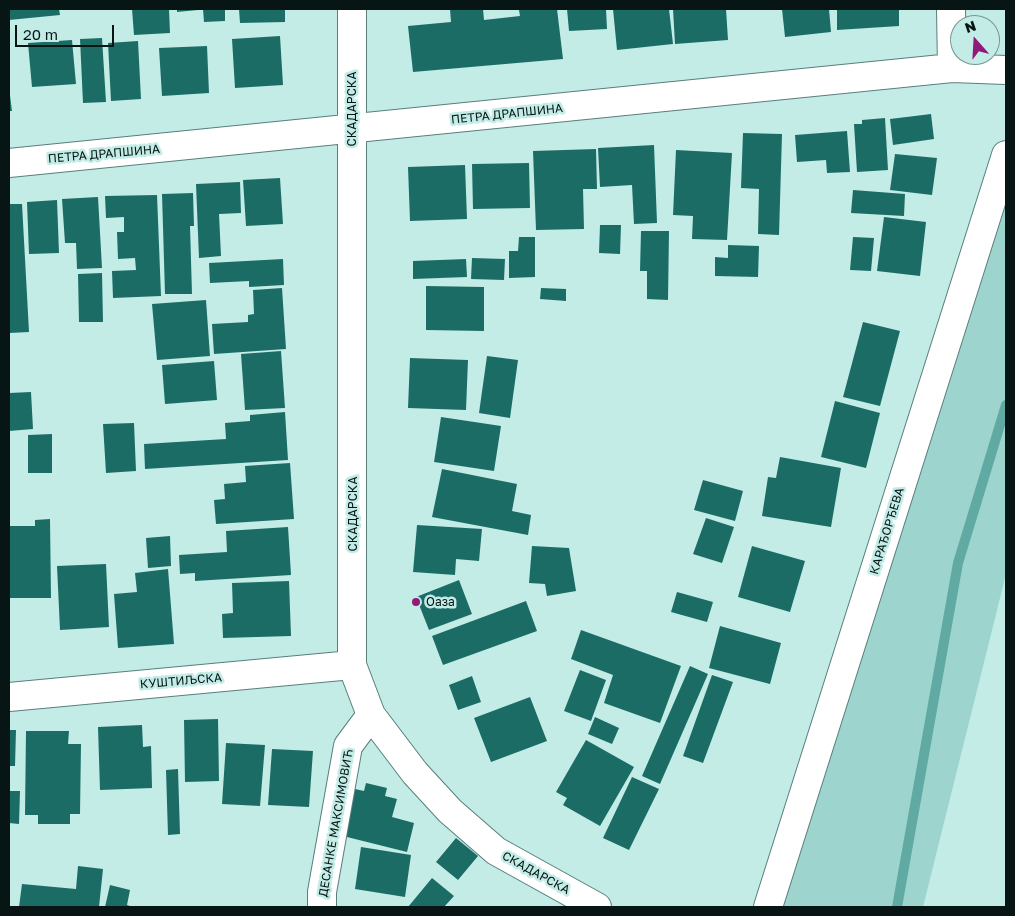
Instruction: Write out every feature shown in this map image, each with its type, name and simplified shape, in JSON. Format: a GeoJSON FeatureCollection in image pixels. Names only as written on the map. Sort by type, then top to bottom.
{"type":"FeatureCollection","features":[{"type":"Feature","properties":{"kind":"street","name":"СКАДАРСКА"},"geometry":{"type":"LineString","coordinates":[[352,9],[352,665],[371,715],[415,773],[450,811],[496,851],[597,907]]}},
{"type":"Feature","properties":{"kind":"street"},"geometry":{"type":"LineString","coordinates":[[952,9],[952,68]]}},
{"type":"Feature","properties":{"kind":"street","name":"ПЕТРА ДРАПШИНА"},"geometry":{"type":"LineString","coordinates":[[9,163],[352,130],[952,68],[1006,70]]}},
{"type":"Feature","properties":{"kind":"street","name":"КАРАЂОРЂЕВА"},"geometry":{"type":"LineString","coordinates":[[768,907],[1006,155]]}},
{"type":"Feature","properties":{"kind":"street","name":"КУШТИЉСКА"},"geometry":{"type":"LineString","coordinates":[[9,697],[352,665]]}},
{"type":"Feature","properties":{"kind":"street","name":"ДЕСАНКЕ МАКСИМОВИЋ"},"geometry":{"type":"LineString","coordinates":[[322,907],[322,892],[348,746],[371,715]]}},
{"type":"Feature","properties":{"kind":"shaded area"},"geometry":{"type":"Polygon","coordinates":[[[1006,155],[1006,574],[923,907],[766,907],[1006,155]]]}},
{"type":"Feature","properties":{"kind":"building"},"geometry":{"type":"Polygon","coordinates":[[[9,9],[59,9],[60,15],[9,20],[9,9]]]}},
{"type":"Feature","properties":{"kind":"building"},"geometry":{"type":"Polygon","coordinates":[[[132,9],[169,9],[170,33],[134,35],[132,9]]]}},
{"type":"Feature","properties":{"kind":"building"},"geometry":{"type":"Polygon","coordinates":[[[177,9],[198,9],[198,10],[177,12],[177,9]]]}},
{"type":"Feature","properties":{"kind":"building"},"geometry":{"type":"Polygon","coordinates":[[[203,9],[225,9],[225,21],[204,22],[203,9]]]}},
{"type":"Feature","properties":{"kind":"building"},"geometry":{"type":"Polygon","coordinates":[[[239,9],[285,9],[285,22],[240,23],[239,9]]]}},
{"type":"Feature","properties":{"kind":"building"},"geometry":{"type":"Polygon","coordinates":[[[450,9],[483,9],[484,20],[520,16],[519,10],[557,9],[563,59],[413,72],[408,26],[451,22],[450,9]]]}},
{"type":"Feature","properties":{"kind":"building"},"geometry":{"type":"Polygon","coordinates":[[[567,9],[606,9],[607,29],[569,31],[567,9]]]}},
{"type":"Feature","properties":{"kind":"building"},"geometry":{"type":"Polygon","coordinates":[[[613,9],[669,9],[673,44],[617,50],[613,9]]]}},
{"type":"Feature","properties":{"kind":"building"},"geometry":{"type":"Polygon","coordinates":[[[673,9],[726,9],[728,40],[675,44],[673,9]]]}},
{"type":"Feature","properties":{"kind":"building"},"geometry":{"type":"Polygon","coordinates":[[[782,9],[829,9],[831,32],[785,37],[782,9]]]}},
{"type":"Feature","properties":{"kind":"building"},"geometry":{"type":"Polygon","coordinates":[[[837,9],[899,9],[899,26],[837,30],[837,9]]]}},
{"type":"Feature","properties":{"kind":"building"},"geometry":{"type":"Polygon","coordinates":[[[280,36],[283,85],[235,88],[232,39],[280,36]]]}},
{"type":"Feature","properties":{"kind":"building"},"geometry":{"type":"Polygon","coordinates":[[[102,38],[106,102],[83,103],[80,39],[102,38]]]}},
{"type":"Feature","properties":{"kind":"building"},"geometry":{"type":"Polygon","coordinates":[[[72,40],[76,84],[32,87],[28,43],[72,40]]]}},
{"type":"Feature","properties":{"kind":"building"},"geometry":{"type":"Polygon","coordinates":[[[138,41],[141,99],[111,101],[108,43],[138,41]]]}},
{"type":"Feature","properties":{"kind":"building"},"geometry":{"type":"Polygon","coordinates":[[[207,46],[209,93],[162,96],[159,48],[207,46]]]}},
{"type":"Feature","properties":{"kind":"building"},"geometry":{"type":"Polygon","coordinates":[[[9,88],[12,111],[9,111],[9,88]]]}},
{"type":"Feature","properties":{"kind":"building"},"geometry":{"type":"Polygon","coordinates":[[[931,114],[934,139],[893,145],[890,119],[931,114]]]}},
{"type":"Feature","properties":{"kind":"building"},"geometry":{"type":"Polygon","coordinates":[[[885,118],[888,170],[857,172],[854,124],[862,124],[862,120],[885,118]]]}},
{"type":"Feature","properties":{"kind":"building"},"geometry":{"type":"Polygon","coordinates":[[[847,131],[850,172],[827,173],[826,160],[797,162],[795,135],[847,131]]]}},
{"type":"Feature","properties":{"kind":"building"},"geometry":{"type":"Polygon","coordinates":[[[743,133],[782,134],[779,235],[758,234],[759,189],[741,188],[743,133]]]}},
{"type":"Feature","properties":{"kind":"building"},"geometry":{"type":"Polygon","coordinates":[[[654,145],[657,223],[634,224],[632,185],[600,187],[598,148],[654,145]]]}},
{"type":"Feature","properties":{"kind":"building"},"geometry":{"type":"Polygon","coordinates":[[[596,149],[597,189],[583,189],[584,229],[536,230],[533,151],[596,149]]]}},
{"type":"Feature","properties":{"kind":"building"},"geometry":{"type":"Polygon","coordinates":[[[676,150],[732,153],[727,240],[692,239],[693,216],[673,215],[676,150]]]}},
{"type":"Feature","properties":{"kind":"building"},"geometry":{"type":"Polygon","coordinates":[[[895,154],[937,158],[932,195],[890,190],[895,154]]]}},
{"type":"Feature","properties":{"kind":"building"},"geometry":{"type":"Polygon","coordinates":[[[529,163],[530,208],[473,209],[472,164],[529,163]]]}},
{"type":"Feature","properties":{"kind":"building"},"geometry":{"type":"Polygon","coordinates":[[[465,165],[467,219],[410,221],[408,167],[465,165]]]}},
{"type":"Feature","properties":{"kind":"building"},"geometry":{"type":"Polygon","coordinates":[[[280,178],[283,224],[246,226],[243,180],[280,178]]]}},
{"type":"Feature","properties":{"kind":"building"},"geometry":{"type":"Polygon","coordinates":[[[240,182],[241,213],[219,214],[221,256],[199,258],[196,184],[240,182]]]}},
{"type":"Feature","properties":{"kind":"building"},"geometry":{"type":"Polygon","coordinates":[[[853,190],[905,194],[904,216],[851,213],[853,190]]]}},
{"type":"Feature","properties":{"kind":"building"},"geometry":{"type":"Polygon","coordinates":[[[193,193],[194,226],[190,226],[192,294],[165,294],[162,194],[193,193]]]}},
{"type":"Feature","properties":{"kind":"building"},"geometry":{"type":"Polygon","coordinates":[[[157,195],[161,296],[113,298],[112,271],[136,270],[135,258],[118,259],[117,232],[124,232],[124,217],[106,218],[105,196],[157,195]]]}},
{"type":"Feature","properties":{"kind":"building"},"geometry":{"type":"Polygon","coordinates":[[[98,197],[102,268],[77,269],[76,243],[65,243],[62,199],[98,197]]]}},
{"type":"Feature","properties":{"kind":"building"},"geometry":{"type":"Polygon","coordinates":[[[57,200],[59,253],[29,254],[27,202],[57,200]]]}},
{"type":"Feature","properties":{"kind":"building"},"geometry":{"type":"Polygon","coordinates":[[[9,204],[22,204],[29,332],[9,333],[9,204]]]}},
{"type":"Feature","properties":{"kind":"building"},"geometry":{"type":"Polygon","coordinates":[[[884,217],[926,222],[920,276],[877,271],[884,217]]]}},
{"type":"Feature","properties":{"kind":"building"},"geometry":{"type":"Polygon","coordinates":[[[600,225],[621,225],[620,254],[599,253],[600,225]]]}},
{"type":"Feature","properties":{"kind":"building"},"geometry":{"type":"Polygon","coordinates":[[[641,231],[669,231],[668,300],[647,299],[647,271],[640,271],[641,231]]]}},
{"type":"Feature","properties":{"kind":"building"},"geometry":{"type":"Polygon","coordinates":[[[519,237],[535,237],[535,277],[509,278],[509,251],[518,251],[519,237]]]}},
{"type":"Feature","properties":{"kind":"building"},"geometry":{"type":"Polygon","coordinates":[[[853,237],[874,238],[871,271],[850,270],[853,237]]]}},
{"type":"Feature","properties":{"kind":"building"},"geometry":{"type":"Polygon","coordinates":[[[728,245],[759,246],[758,277],[715,276],[715,257],[728,258],[728,245]]]}},
{"type":"Feature","properties":{"kind":"building"},"geometry":{"type":"Polygon","coordinates":[[[472,258],[505,259],[504,280],[471,279],[472,258]]]}},
{"type":"Feature","properties":{"kind":"building"},"geometry":{"type":"Polygon","coordinates":[[[283,259],[284,285],[249,287],[249,281],[210,283],[209,263],[283,259]]]}},
{"type":"Feature","properties":{"kind":"building"},"geometry":{"type":"Polygon","coordinates":[[[466,259],[467,277],[413,279],[413,261],[466,259]]]}},
{"type":"Feature","properties":{"kind":"building"},"geometry":{"type":"Polygon","coordinates":[[[102,273],[103,322],[79,322],[78,274],[102,273]]]}},
{"type":"Feature","properties":{"kind":"building"},"geometry":{"type":"Polygon","coordinates":[[[426,286],[484,287],[484,331],[426,330],[426,286]]]}},
{"type":"Feature","properties":{"kind":"building"},"geometry":{"type":"Polygon","coordinates":[[[282,288],[286,349],[214,354],[212,324],[248,322],[248,315],[254,314],[253,290],[282,288]]]}},
{"type":"Feature","properties":{"kind":"building"},"geometry":{"type":"Polygon","coordinates":[[[541,288],[566,289],[566,301],[540,299],[541,288]]]}},
{"type":"Feature","properties":{"kind":"building"},"geometry":{"type":"Polygon","coordinates":[[[206,300],[210,356],[157,360],[152,304],[206,300]]]}},
{"type":"Feature","properties":{"kind":"building"},"geometry":{"type":"Polygon","coordinates":[[[863,322],[900,331],[880,406],[843,397],[863,322]]]}},
{"type":"Feature","properties":{"kind":"building"},"geometry":{"type":"Polygon","coordinates":[[[281,351],[285,408],[245,410],[241,354],[281,351]]]}},
{"type":"Feature","properties":{"kind":"building"},"geometry":{"type":"Polygon","coordinates":[[[487,356],[518,360],[510,418],[479,413],[487,356]]]}},
{"type":"Feature","properties":{"kind":"building"},"geometry":{"type":"Polygon","coordinates":[[[410,358],[468,360],[466,410],[408,408],[410,358]]]}},
{"type":"Feature","properties":{"kind":"building"},"geometry":{"type":"Polygon","coordinates":[[[214,361],[217,400],[165,404],[162,365],[214,361]]]}},
{"type":"Feature","properties":{"kind":"building"},"geometry":{"type":"Polygon","coordinates":[[[31,392],[33,429],[9,431],[9,393],[31,392]]]}},
{"type":"Feature","properties":{"kind":"building"},"geometry":{"type":"Polygon","coordinates":[[[835,401],[880,413],[866,468],[821,457],[835,401]]]}},
{"type":"Feature","properties":{"kind":"building"},"geometry":{"type":"Polygon","coordinates":[[[285,412],[288,460],[145,469],[144,444],[226,439],[225,423],[250,421],[250,415],[285,412]]]}},
{"type":"Feature","properties":{"kind":"building"},"geometry":{"type":"Polygon","coordinates":[[[441,417],[501,426],[494,471],[434,462],[441,417]]]}},
{"type":"Feature","properties":{"kind":"building"},"geometry":{"type":"Polygon","coordinates":[[[134,423],[136,471],[106,473],[103,424],[134,423]]]}},
{"type":"Feature","properties":{"kind":"building"},"geometry":{"type":"Polygon","coordinates":[[[52,434],[52,473],[28,473],[28,435],[52,434]]]}},
{"type":"Feature","properties":{"kind":"building"},"geometry":{"type":"Polygon","coordinates":[[[780,457],[841,468],[831,527],[762,516],[768,477],[776,478],[780,457]]]}},
{"type":"Feature","properties":{"kind":"building"},"geometry":{"type":"Polygon","coordinates":[[[290,463],[294,519],[216,524],[214,500],[225,499],[224,484],[246,482],[245,466],[290,463]]]}},
{"type":"Feature","properties":{"kind":"building"},"geometry":{"type":"Polygon","coordinates":[[[442,469],[517,484],[512,511],[531,515],[528,535],[432,517],[442,469]]]}},
{"type":"Feature","properties":{"kind":"building"},"geometry":{"type":"Polygon","coordinates":[[[703,480],[743,491],[735,521],[694,510],[703,480]]]}},
{"type":"Feature","properties":{"kind":"building"},"geometry":{"type":"Polygon","coordinates":[[[706,518],[734,527],[722,563],[693,554],[706,518]]]}},
{"type":"Feature","properties":{"kind":"building"},"geometry":{"type":"Polygon","coordinates":[[[50,519],[51,598],[9,598],[9,526],[35,526],[35,520],[50,519]]]}},
{"type":"Feature","properties":{"kind":"building"},"geometry":{"type":"Polygon","coordinates":[[[417,525],[482,529],[479,561],[456,559],[455,575],[413,572],[417,525]]]}},
{"type":"Feature","properties":{"kind":"building"},"geometry":{"type":"Polygon","coordinates":[[[288,527],[291,575],[195,581],[195,573],[180,574],[179,555],[227,552],[226,531],[288,527]]]}},
{"type":"Feature","properties":{"kind":"building"},"geometry":{"type":"Polygon","coordinates":[[[170,536],[171,566],[148,568],[146,538],[170,536]]]}},
{"type":"Feature","properties":{"kind":"building"},"geometry":{"type":"Polygon","coordinates":[[[532,546],[569,548],[576,591],[547,596],[545,584],[529,583],[532,546]]]}},
{"type":"Feature","properties":{"kind":"building"},"geometry":{"type":"Polygon","coordinates":[[[752,546],[805,561],[790,612],[738,597],[752,546]]]}},
{"type":"Feature","properties":{"kind":"building"},"geometry":{"type":"Polygon","coordinates":[[[106,564],[109,627],[60,630],[57,566],[106,564]]]}},
{"type":"Feature","properties":{"kind":"building"},"geometry":{"type":"Polygon","coordinates":[[[168,569],[174,644],[118,648],[114,594],[137,592],[135,573],[168,569]]]}},
{"type":"Feature","properties":{"kind":"building"},"geometry":{"type":"Polygon","coordinates":[[[459,580],[472,614],[429,630],[416,597],[459,580]]]}},
{"type":"Feature","properties":{"kind":"building"},"geometry":{"type":"Polygon","coordinates":[[[289,581],[291,636],[223,638],[222,614],[233,613],[232,583],[289,581]]]}},
{"type":"Feature","properties":{"kind":"building"},"geometry":{"type":"Polygon","coordinates":[[[677,592],[713,602],[707,622],[671,612],[677,592]]]}},
{"type":"Feature","properties":{"kind":"building"},"geometry":{"type":"Polygon","coordinates":[[[526,601],[537,631],[443,665],[432,636],[526,601]]]}},
{"type":"Feature","properties":{"kind":"building"},"geometry":{"type":"Polygon","coordinates":[[[720,626],[781,643],[770,684],[709,668],[720,626]]]}},
{"type":"Feature","properties":{"kind":"building"},"geometry":{"type":"Polygon","coordinates":[[[581,630],[681,666],[660,723],[604,703],[613,675],[571,659],[581,630]]]}},
{"type":"Feature","properties":{"kind":"building"},"geometry":{"type":"Polygon","coordinates":[[[690,666],[708,674],[660,784],[642,776],[690,666]]]}},
{"type":"Feature","properties":{"kind":"building"},"geometry":{"type":"Polygon","coordinates":[[[580,670],[606,680],[591,721],[564,711],[580,670]]]}},
{"type":"Feature","properties":{"kind":"building"},"geometry":{"type":"Polygon","coordinates":[[[712,675],[733,682],[703,763],[683,756],[712,675]]]}},
{"type":"Feature","properties":{"kind":"building"},"geometry":{"type":"Polygon","coordinates":[[[472,676],[481,702],[458,710],[449,685],[472,676]]]}},
{"type":"Feature","properties":{"kind":"building"},"geometry":{"type":"Polygon","coordinates":[[[530,697],[547,741],[491,762],[474,718],[530,697]]]}},
{"type":"Feature","properties":{"kind":"building"},"geometry":{"type":"Polygon","coordinates":[[[595,717],[619,728],[612,744],[588,734],[595,717]]]}},
{"type":"Feature","properties":{"kind":"building"},"geometry":{"type":"Polygon","coordinates":[[[218,719],[219,781],[185,782],[184,720],[218,719]]]}},
{"type":"Feature","properties":{"kind":"building"},"geometry":{"type":"Polygon","coordinates":[[[142,725],[143,747],[151,746],[152,788],[100,790],[98,727],[142,725]]]}},
{"type":"Feature","properties":{"kind":"building"},"geometry":{"type":"Polygon","coordinates":[[[9,730],[16,730],[15,766],[9,766],[9,730]]]}},
{"type":"Feature","properties":{"kind":"building"},"geometry":{"type":"Polygon","coordinates":[[[26,731],[69,731],[68,744],[81,744],[80,814],[70,814],[70,824],[38,824],[38,815],[25,815],[26,731]]]}},
{"type":"Feature","properties":{"kind":"building"},"geometry":{"type":"Polygon","coordinates":[[[586,740],[634,767],[600,826],[563,805],[567,798],[556,792],[586,740]]]}},
{"type":"Feature","properties":{"kind":"building"},"geometry":{"type":"Polygon","coordinates":[[[226,743],[265,745],[260,806],[222,804],[226,743]]]}},
{"type":"Feature","properties":{"kind":"building"},"geometry":{"type":"Polygon","coordinates":[[[272,749],[313,751],[309,807],[268,805],[272,749]]]}},
{"type":"Feature","properties":{"kind":"building"},"geometry":{"type":"Polygon","coordinates":[[[178,769],[180,834],[168,835],[166,770],[178,769]]]}},
{"type":"Feature","properties":{"kind":"building"},"geometry":{"type":"Polygon","coordinates":[[[632,777],[659,789],[629,850],[603,838],[632,777]]]}},
{"type":"Feature","properties":{"kind":"building"},"geometry":{"type":"Polygon","coordinates":[[[366,783],[387,788],[385,796],[397,799],[392,817],[414,823],[407,852],[343,836],[355,789],[364,791],[366,783]]]}},
{"type":"Feature","properties":{"kind":"building"},"geometry":{"type":"Polygon","coordinates":[[[9,791],[20,791],[19,824],[9,823],[9,791]]]}},
{"type":"Feature","properties":{"kind":"building"},"geometry":{"type":"Polygon","coordinates":[[[456,838],[478,856],[458,880],[436,862],[456,838]]]}},
{"type":"Feature","properties":{"kind":"building"},"geometry":{"type":"Polygon","coordinates":[[[361,847],[411,855],[405,897],[355,889],[361,847]]]}},
{"type":"Feature","properties":{"kind":"building"},"geometry":{"type":"Polygon","coordinates":[[[78,866],[103,869],[99,907],[19,907],[22,884],[76,889],[78,866]]]}},
{"type":"Feature","properties":{"kind":"building"},"geometry":{"type":"Polygon","coordinates":[[[432,878],[454,896],[444,907],[408,907],[432,878]]]}},
{"type":"Feature","properties":{"kind":"building"},"geometry":{"type":"Polygon","coordinates":[[[110,885],[130,890],[127,905],[133,907],[105,907],[110,885]]]}},
{"type":"Feature","properties":{"kind":"waterway"},"geometry":{"type":"LineString","coordinates":[[897,907],[958,563],[1006,405]]}},
{"type":"Feature","properties":{"kind":"place","name":"Оаза"},"geometry":{"type":"Point","coordinates":[416,602]}}]}
